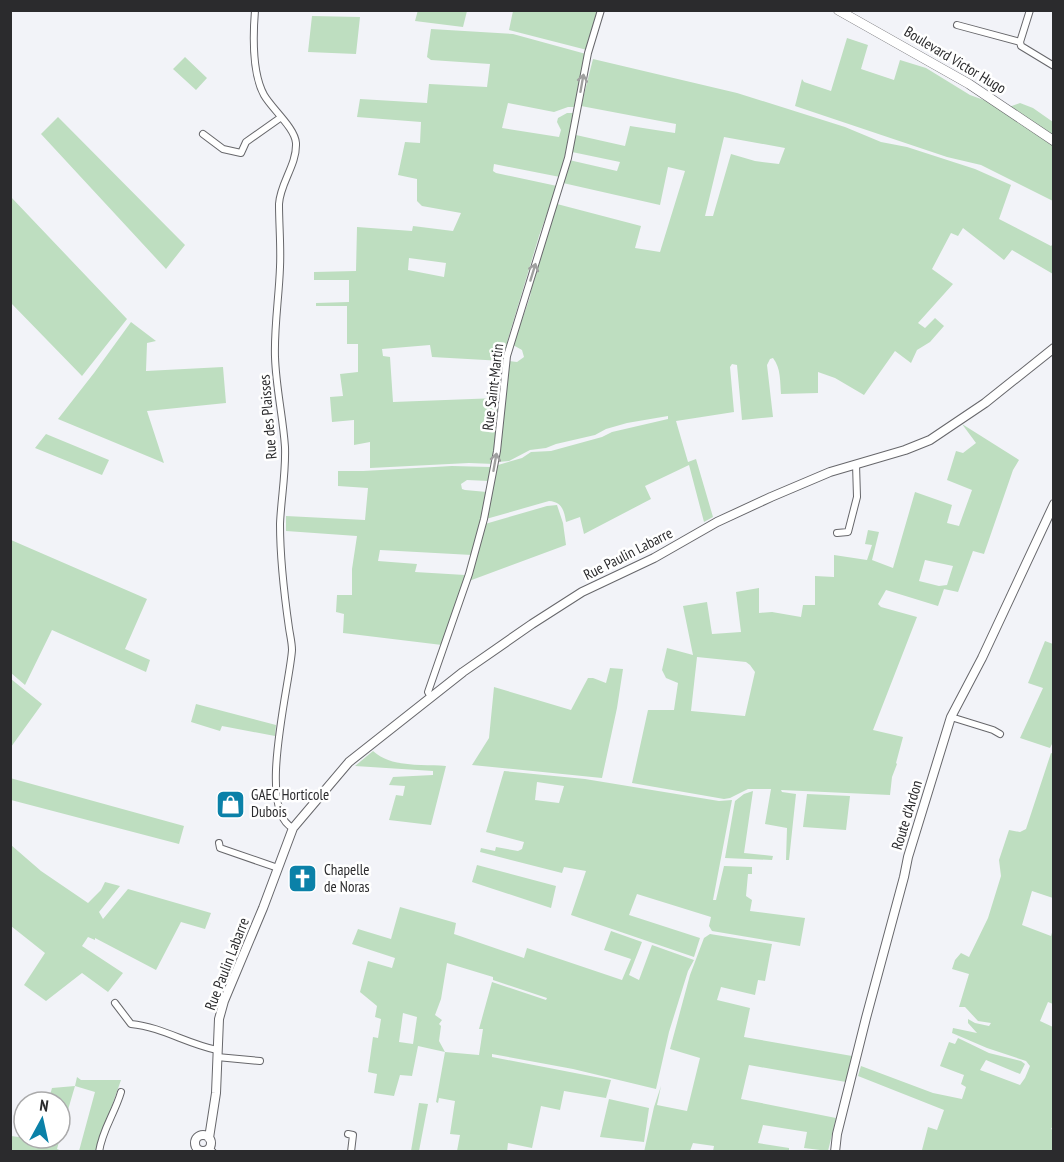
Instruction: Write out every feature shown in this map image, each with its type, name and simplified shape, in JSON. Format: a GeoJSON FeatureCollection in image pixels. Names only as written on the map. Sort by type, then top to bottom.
{"type":"FeatureCollection","features":[{"type":"Feature","properties":{"kind":"main road","name":"Boulevard Victor Hugo"},"geometry":{"type":"LineString","coordinates":[[838,10],[969,84],[1053,141]]}},
{"type":"Feature","properties":{"kind":"street","name":"Rue des Plaisses"},"geometry":{"type":"LineString","coordinates":[[255,10],[254,48],[260,87],[292,132],[296,145],[295,155],[280,194],[279,203],[280,269],[275,357],[285,450],[280,524],[282,578],[292,648],[277,740],[276,770],[279,813],[283,822],[293,828]]}},
{"type":"Feature","properties":{"kind":"street","name":"Rue Saint-Martin"},"geometry":{"type":"LineString","coordinates":[[431,697],[428,692],[469,574],[484,519],[497,451],[507,356],[568,158],[588,52],[601,10]]}},
{"type":"Feature","properties":{"kind":"street"},"geometry":{"type":"LineString","coordinates":[[1030,10],[1020,42],[1021,46],[1053,66]]}},
{"type":"Feature","properties":{"kind":"street"},"geometry":{"type":"LineString","coordinates":[[957,25],[1020,42]]}},
{"type":"Feature","properties":{"kind":"street"},"geometry":{"type":"LineString","coordinates":[[203,134],[223,150],[241,153],[246,142],[280,118]]}},
{"type":"Feature","properties":{"kind":"street","name":"Rue Paulin Labarre"},"geometry":{"type":"LineString","coordinates":[[193,1149],[196,1141],[205,1137],[213,1109],[219,1019],[224,1001],[293,828],[349,762],[496,648],[582,592],[654,558],[723,519],[795,486],[930,440],[985,402],[1053,348]]}},
{"type":"Feature","properties":{"kind":"street"},"geometry":{"type":"LineString","coordinates":[[837,533],[848,532],[857,497],[856,464]]}},
{"type":"Feature","properties":{"kind":"street","name":"Route d'Ardon"},"geometry":{"type":"LineString","coordinates":[[835,1152],[837,1134],[860,1041],[908,857],[951,717],[982,658],[1053,504]]}},
{"type":"Feature","properties":{"kind":"street"},"geometry":{"type":"LineString","coordinates":[[951,717],[1000,734]]}},
{"type":"Feature","properties":{"kind":"street"},"geometry":{"type":"LineString","coordinates":[[219,843],[220,848],[278,868]]}},
{"type":"Feature","properties":{"kind":"street"},"geometry":{"type":"LineString","coordinates":[[115,1003],[131,1024],[167,1032],[217,1053],[260,1061]]}},
{"type":"Feature","properties":{"kind":"street"},"geometry":{"type":"LineString","coordinates":[[99,1152],[109,1118],[117,1106],[121,1092]]}},
{"type":"Feature","properties":{"kind":"street"},"geometry":{"type":"LineString","coordinates":[[348,1134],[353,1135],[351,1152]]}},
{"type":"Feature","properties":{"kind":"street"},"geometry":{"type":"LineString","coordinates":[[193,1149],[211,1150],[211,1143],[205,1137]]}},
{"type":"Feature","properties":{"kind":"green space"},"geometry":{"type":"Polygon","coordinates":[[[418,10],[467,11],[463,27],[415,21],[418,10]]]}},
{"type":"Feature","properties":{"kind":"green space"},"geometry":{"type":"Polygon","coordinates":[[[513,11],[599,11],[587,50],[509,30],[513,11]]]}},
{"type":"Feature","properties":{"kind":"green space"},"geometry":{"type":"Polygon","coordinates":[[[312,16],[360,17],[356,54],[308,52],[312,16]]]}},
{"type":"Feature","properties":{"kind":"green space"},"geometry":{"type":"Polygon","coordinates":[[[431,29],[513,34],[586,54],[575,107],[554,112],[508,103],[502,128],[559,137],[561,130],[557,122],[558,118],[567,113],[574,113],[560,177],[494,164],[493,171],[496,173],[557,186],[539,236],[503,361],[432,357],[430,345],[382,349],[383,356],[390,357],[393,402],[498,398],[494,464],[469,463],[370,468],[370,442],[354,445],[354,420],[332,422],[330,397],[343,396],[340,374],[358,372],[358,344],[347,344],[347,306],[316,306],[316,303],[349,302],[349,280],[314,280],[314,272],[356,271],[357,227],[412,231],[413,226],[453,231],[461,213],[422,206],[417,201],[417,179],[398,175],[405,142],[420,143],[421,122],[357,117],[360,99],[427,103],[429,84],[487,87],[490,64],[431,60],[427,57],[431,29]],[[409,258],[408,270],[444,277],[446,263],[409,258]]]}},
{"type":"Feature","properties":{"kind":"green space"},"geometry":{"type":"Polygon","coordinates":[[[847,38],[868,45],[861,69],[894,80],[900,60],[926,68],[970,95],[1006,108],[1020,103],[1033,108],[1053,122],[1053,201],[981,165],[947,157],[795,106],[802,79],[804,82],[831,91],[847,38]]]}},
{"type":"Feature","properties":{"kind":"green space"},"geometry":{"type":"Polygon","coordinates":[[[185,57],[207,78],[196,90],[173,69],[185,57]]]}},
{"type":"Feature","properties":{"kind":"green space"},"geometry":{"type":"Polygon","coordinates":[[[593,59],[737,93],[845,127],[881,142],[907,147],[975,169],[1011,185],[999,219],[1051,246],[1053,244],[1053,274],[1012,250],[1004,260],[963,228],[958,236],[951,233],[932,269],[953,284],[918,323],[925,328],[935,318],[944,326],[930,342],[917,350],[911,363],[895,351],[864,395],[835,378],[818,372],[818,393],[781,394],[779,371],[773,358],[767,365],[773,417],[742,420],[737,365],[732,364],[730,367],[734,412],[676,421],[688,462],[696,459],[713,517],[704,522],[689,465],[645,486],[651,499],[584,534],[580,517],[566,522],[562,507],[549,501],[486,519],[498,465],[522,458],[531,452],[551,451],[612,432],[668,419],[668,416],[627,423],[595,435],[530,450],[509,461],[498,462],[509,361],[517,362],[524,357],[522,350],[513,345],[530,297],[534,275],[557,204],[641,226],[635,248],[660,252],[685,171],[668,167],[660,205],[563,183],[569,160],[617,171],[620,162],[572,152],[576,135],[625,146],[630,126],[675,133],[676,124],[581,106],[593,59]],[[724,137],[705,216],[713,216],[731,154],[755,161],[779,164],[785,148],[724,137]]]}},
{"type":"Feature","properties":{"kind":"green space"},"geometry":{"type":"Polygon","coordinates":[[[58,117],[185,245],[166,269],[41,134],[58,117]]]}},
{"type":"Feature","properties":{"kind":"green space"},"geometry":{"type":"Polygon","coordinates":[[[10,196],[127,319],[82,376],[11,303],[10,196]]]}},
{"type":"Feature","properties":{"kind":"green space"},"geometry":{"type":"Polygon","coordinates":[[[131,322],[156,341],[147,343],[146,371],[223,367],[226,403],[147,411],[164,463],[58,419],[131,322]]]}},
{"type":"Feature","properties":{"kind":"green space"},"geometry":{"type":"Polygon","coordinates":[[[962,424],[1019,460],[1013,470],[984,554],[973,551],[958,592],[944,589],[938,606],[886,590],[878,604],[881,607],[917,617],[873,730],[903,737],[892,777],[890,795],[781,790],[796,794],[789,860],[786,860],[787,828],[765,824],[771,789],[748,789],[724,799],[632,783],[648,710],[674,710],[678,683],[666,678],[662,670],[667,648],[693,655],[683,606],[707,602],[712,634],[741,632],[736,592],[759,588],[759,613],[772,612],[801,617],[803,605],[815,605],[815,576],[834,577],[834,555],[867,560],[872,545],[865,544],[868,530],[879,532],[872,560],[893,568],[915,492],[952,505],[947,523],[959,526],[972,490],[947,480],[956,451],[963,453],[976,443],[962,424]],[[925,560],[919,581],[939,586],[947,585],[953,566],[925,560]],[[697,657],[691,711],[745,716],[755,672],[750,665],[746,662],[697,657]]]}},
{"type":"Feature","properties":{"kind":"green space"},"geometry":{"type":"Polygon","coordinates":[[[46,434],[109,460],[102,475],[35,448],[46,434]]]}},
{"type":"Feature","properties":{"kind":"green space"},"geometry":{"type":"Polygon","coordinates":[[[452,466],[491,467],[489,481],[467,480],[461,484],[462,489],[465,490],[487,492],[472,555],[380,550],[378,561],[417,564],[415,572],[465,575],[442,645],[343,633],[344,614],[336,612],[337,595],[352,595],[352,569],[357,536],[286,531],[286,516],[365,520],[368,488],[338,486],[338,471],[452,466]]]}},
{"type":"Feature","properties":{"kind":"green space"},"geometry":{"type":"Polygon","coordinates":[[[557,505],[563,523],[566,545],[469,581],[485,524],[557,505]]]}},
{"type":"Feature","properties":{"kind":"green space"},"geometry":{"type":"Polygon","coordinates":[[[11,540],[147,599],[125,649],[150,660],[146,672],[52,630],[25,685],[11,673],[11,540]]]}},
{"type":"Feature","properties":{"kind":"green space"},"geometry":{"type":"Polygon","coordinates":[[[1045,641],[1053,644],[1054,740],[1050,748],[1020,738],[1043,688],[1028,683],[1045,641]]]}},
{"type":"Feature","properties":{"kind":"green space"},"geometry":{"type":"Polygon","coordinates":[[[610,668],[623,669],[602,778],[472,765],[489,738],[494,687],[571,710],[588,678],[606,683],[610,668]]]}},
{"type":"Feature","properties":{"kind":"green space"},"geometry":{"type":"Polygon","coordinates":[[[11,679],[42,704],[10,747],[11,679]]]}},
{"type":"Feature","properties":{"kind":"green space"},"geometry":{"type":"Polygon","coordinates":[[[196,704],[276,725],[275,736],[222,726],[220,731],[191,722],[196,704]]]}},
{"type":"Feature","properties":{"kind":"green space"},"geometry":{"type":"Polygon","coordinates":[[[373,751],[398,763],[446,766],[431,825],[389,820],[396,795],[403,796],[405,786],[389,785],[393,777],[433,775],[433,771],[355,766],[373,751]]]}},
{"type":"Feature","properties":{"kind":"green space"},"geometry":{"type":"Polygon","coordinates":[[[1051,753],[1054,754],[1053,898],[1032,891],[1022,925],[1051,936],[1053,929],[1053,1004],[1048,1002],[1040,1021],[1053,1027],[1054,1124],[1051,1129],[1053,1130],[1053,1151],[922,1150],[928,1127],[937,1130],[944,1110],[858,1076],[861,1066],[933,1093],[962,1099],[966,1087],[961,1084],[964,1075],[940,1066],[949,1042],[955,1044],[958,1038],[989,1053],[1025,1064],[1020,1074],[986,1060],[980,1070],[1020,1085],[1025,1078],[1030,1066],[1026,1061],[952,1033],[953,1028],[977,1033],[968,1023],[968,1019],[989,1026],[991,1023],[978,1021],[965,1007],[959,1007],[969,974],[952,969],[961,953],[969,957],[988,918],[1001,876],[999,860],[1009,830],[1020,832],[1026,829],[1051,753]]]}},
{"type":"Feature","properties":{"kind":"green space"},"geometry":{"type":"Polygon","coordinates":[[[504,771],[585,779],[719,801],[732,800],[713,900],[716,900],[724,866],[752,867],[752,874],[748,874],[746,896],[752,900],[750,911],[805,918],[800,946],[712,931],[709,926],[711,917],[637,894],[629,915],[700,938],[694,957],[571,915],[586,871],[564,867],[562,873],[480,852],[481,848],[495,851],[496,847],[518,851],[522,849],[524,842],[486,832],[504,771]],[[537,782],[535,800],[559,803],[564,786],[537,782]]]}},
{"type":"Feature","properties":{"kind":"green space"},"geometry":{"type":"Polygon","coordinates":[[[10,778],[184,826],[179,844],[11,800],[10,778]]]}},
{"type":"Feature","properties":{"kind":"green space"},"geometry":{"type":"Polygon","coordinates":[[[753,791],[744,853],[773,856],[772,860],[725,858],[735,801],[753,791]]]}},
{"type":"Feature","properties":{"kind":"green space"},"geometry":{"type":"Polygon","coordinates":[[[807,794],[850,796],[846,830],[803,827],[807,794]]]}},
{"type":"Feature","properties":{"kind":"green space"},"geometry":{"type":"Polygon","coordinates":[[[11,845],[41,871],[88,903],[101,890],[105,882],[120,886],[99,912],[103,919],[128,889],[211,913],[205,929],[181,922],[156,970],[95,938],[95,940],[88,937],[82,946],[123,973],[108,992],[82,973],[46,1001],[24,985],[45,953],[11,926],[11,845]]]}},
{"type":"Feature","properties":{"kind":"green space"},"geometry":{"type":"Polygon","coordinates":[[[477,865],[556,886],[551,908],[472,882],[477,865]]]}},
{"type":"Feature","properties":{"kind":"green space"},"geometry":{"type":"Polygon","coordinates":[[[400,907],[456,923],[454,934],[524,958],[527,948],[622,980],[631,959],[604,950],[611,931],[642,942],[629,975],[639,980],[652,945],[694,960],[688,971],[669,1032],[656,1089],[573,1069],[492,1054],[492,1057],[611,1080],[606,1098],[564,1091],[560,1110],[541,1106],[532,1148],[508,1143],[507,1152],[457,1151],[460,1135],[450,1134],[455,1101],[439,1098],[438,1103],[436,1102],[445,1052],[418,1046],[412,1076],[400,1075],[394,1096],[374,1093],[377,1074],[368,1072],[373,1037],[378,1038],[381,1019],[375,1017],[377,1006],[360,992],[368,961],[392,968],[395,958],[352,944],[358,929],[391,939],[400,907]],[[447,963],[441,999],[435,1015],[442,1020],[439,1024],[441,1026],[439,1041],[445,1052],[479,1055],[483,1029],[479,1029],[492,982],[546,1000],[547,998],[493,980],[493,977],[447,963]],[[403,1013],[399,1042],[413,1044],[417,1017],[403,1013]]]}},
{"type":"Feature","properties":{"kind":"green space"},"geometry":{"type":"Polygon","coordinates":[[[710,934],[772,944],[765,981],[758,980],[755,995],[721,987],[717,1000],[750,1008],[744,1037],[852,1056],[846,1082],[749,1065],[741,1099],[836,1118],[828,1151],[804,1148],[807,1132],[763,1125],[758,1143],[789,1148],[789,1151],[713,1151],[714,1146],[693,1143],[690,1151],[644,1152],[661,1086],[657,1105],[687,1111],[700,1058],[670,1049],[690,975],[704,938],[710,934]]]}},
{"type":"Feature","properties":{"kind":"green space"},"geometry":{"type":"Polygon","coordinates":[[[77,1077],[81,1080],[121,1080],[96,1151],[79,1151],[95,1092],[75,1086],[77,1077]]]}},
{"type":"Feature","properties":{"kind":"green space"},"geometry":{"type":"Polygon","coordinates":[[[75,1086],[72,1096],[72,1090],[51,1090],[52,1088],[75,1086]]]}},
{"type":"Feature","properties":{"kind":"green space"},"geometry":{"type":"Polygon","coordinates":[[[609,1099],[649,1108],[644,1142],[600,1137],[609,1099]]]}},
{"type":"Feature","properties":{"kind":"green space"},"geometry":{"type":"Polygon","coordinates":[[[419,1103],[428,1104],[419,1151],[411,1151],[419,1103]]]}},
{"type":"Feature","properties":{"kind":"green space"},"geometry":{"type":"Polygon","coordinates":[[[11,1136],[12,1150],[62,1151],[11,1151],[11,1136]]]}},
{"type":"Feature","properties":{"kind":"place","name":"GAEC Horticole Dubois"},"geometry":{"type":"Point","coordinates":[230,804]}},
{"type":"Feature","properties":{"kind":"place","name":"Chapelle de Noras"},"geometry":{"type":"Point","coordinates":[303,879]}}]}
